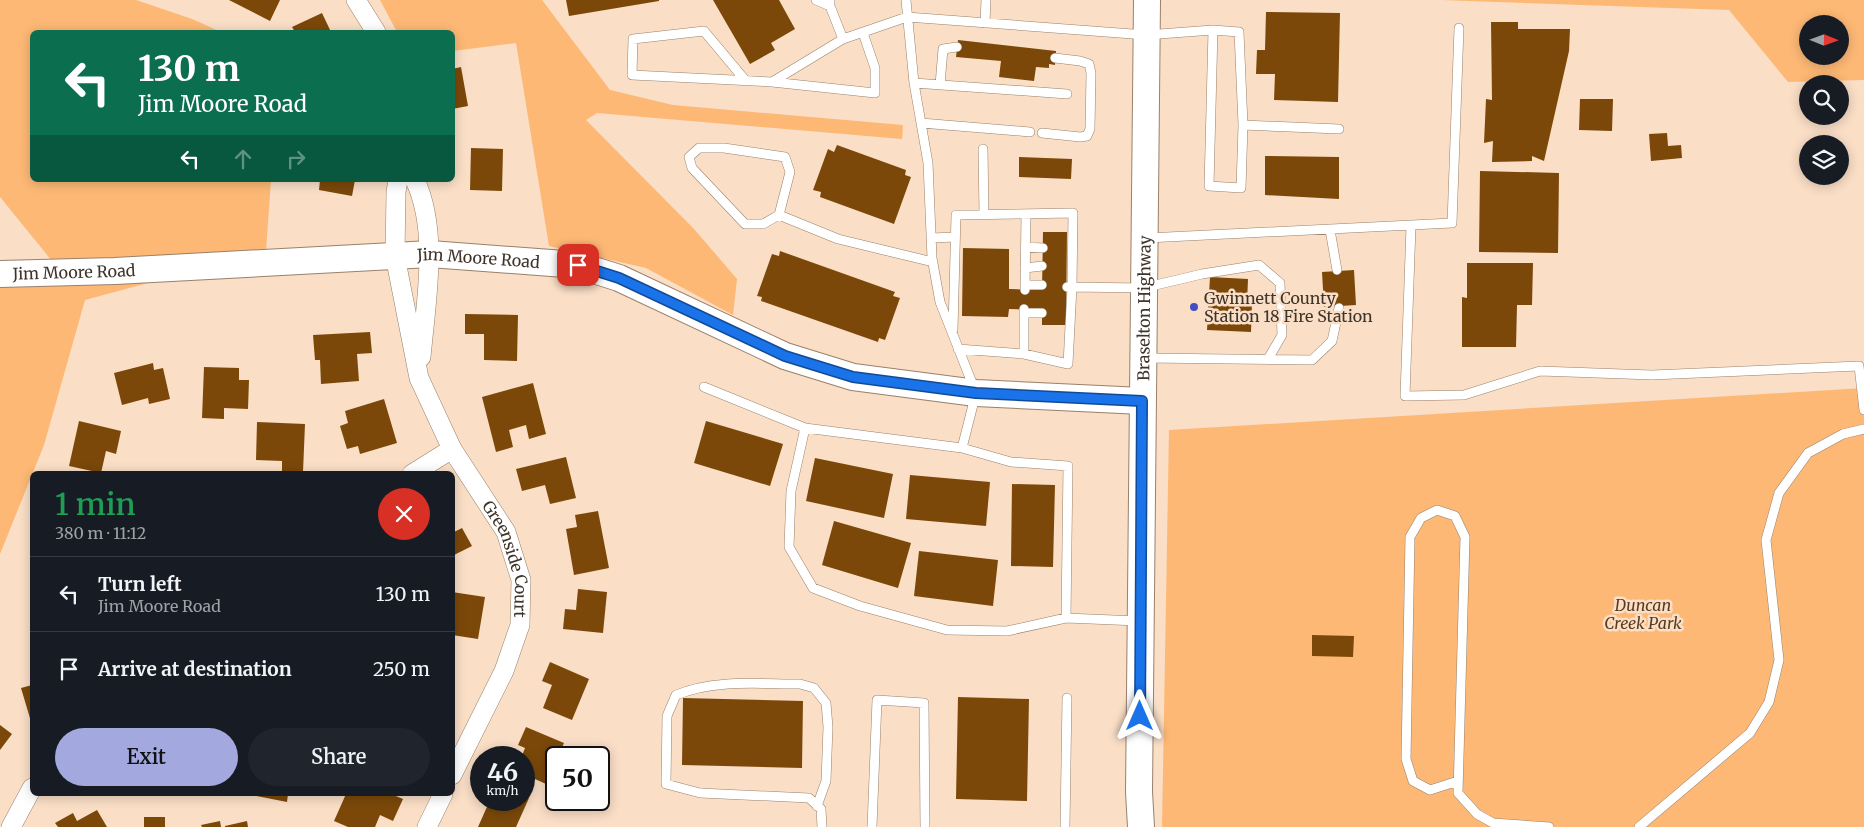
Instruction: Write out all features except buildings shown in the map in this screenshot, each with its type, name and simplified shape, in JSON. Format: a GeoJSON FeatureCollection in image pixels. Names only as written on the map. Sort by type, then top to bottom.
{"type":"FeatureCollection","features":[{"type":"Feature","properties":{"kind":"street"},"geometry":{"type":"LineString","coordinates":[[356,0],[375,30]]}},
{"type":"Feature","properties":{"kind":"street","name":"Braselton Highway"},"geometry":{"type":"LineString","coordinates":[[1141,827],[1140,621],[1147,0]]}},
{"type":"Feature","properties":{"kind":"street","name":"Greenside Court"},"geometry":{"type":"LineString","coordinates":[[398,182],[396,256],[419,378],[452,449],[506,532],[521,580],[520,625],[504,671],[455,769]]}},
{"type":"Feature","properties":{"kind":"street","name":"Greenside Court"},"geometry":{"type":"LineString","coordinates":[[416,182],[426,222],[430,254],[419,378]]}},
{"type":"Feature","properties":{"kind":"street","name":"Jim Moore Road"},"geometry":{"type":"LineString","coordinates":[[0,274],[116,271],[430,254],[578,265],[619,278],[785,356],[853,377],[976,393],[1142,401]]}},
{"type":"Feature","properties":{"kind":"street"},"geometry":{"type":"LineString","coordinates":[[417,471],[452,449]]}},
{"type":"Feature","properties":{"kind":"street"},"geometry":{"type":"LineString","coordinates":[[10,827],[30,792]]}},
{"type":"Feature","properties":{"kind":"street"},"geometry":{"type":"LineString","coordinates":[[427,827],[442,796]]}},
{"type":"Feature","properties":{"kind":"lane"},"geometry":{"type":"LineString","coordinates":[[816,0],[830,3],[843,39]]}},
{"type":"Feature","properties":{"kind":"lane"},"geometry":{"type":"LineString","coordinates":[[906,0],[914,83],[928,163],[933,262],[940,302],[976,393],[962,448]]}},
{"type":"Feature","properties":{"kind":"lane"},"geometry":{"type":"LineString","coordinates":[[985,23],[986,0]]}},
{"type":"Feature","properties":{"kind":"lane"},"geometry":{"type":"LineString","coordinates":[[772,82],[843,39],[908,17],[1146,35],[1213,30],[1239,32],[1244,125],[1241,188],[1209,186],[1213,30]]}},
{"type":"Feature","properties":{"kind":"lane"},"geometry":{"type":"LineString","coordinates":[[1144,238],[1452,223],[1459,28]]}},
{"type":"Feature","properties":{"kind":"lane"},"geometry":{"type":"LineString","coordinates":[[745,80],[704,31],[633,39],[632,74],[772,82],[875,93],[875,68],[863,33]]}},
{"type":"Feature","properties":{"kind":"lane"},"geometry":{"type":"LineString","coordinates":[[940,85],[944,49],[957,47]]}},
{"type":"Feature","properties":{"kind":"lane"},"geometry":{"type":"LineString","coordinates":[[1042,133],[1080,137],[1087,136],[1090,129],[1091,72],[1088,64],[1056,58]]}},
{"type":"Feature","properties":{"kind":"lane"},"geometry":{"type":"LineString","coordinates":[[914,83],[1067,94]]}},
{"type":"Feature","properties":{"kind":"lane"},"geometry":{"type":"LineString","coordinates":[[921,123],[1030,132]]}},
{"type":"Feature","properties":{"kind":"lane"},"geometry":{"type":"LineString","coordinates":[[1244,125],[1340,128]]}},
{"type":"Feature","properties":{"kind":"lane"},"geometry":{"type":"LineString","coordinates":[[699,148],[724,148],[785,157],[790,172],[779,215],[763,224],[746,224],[692,168],[689,157],[699,148]]}},
{"type":"Feature","properties":{"kind":"lane"},"geometry":{"type":"LineString","coordinates":[[984,149],[984,215]]}},
{"type":"Feature","properties":{"kind":"lane"},"geometry":{"type":"LineString","coordinates":[[952,336],[956,216],[1073,212],[1069,268],[1068,364],[1024,354],[958,349]]}},
{"type":"Feature","properties":{"kind":"lane"},"geometry":{"type":"LineString","coordinates":[[1026,214],[1025,287],[1042,285]]}},
{"type":"Feature","properties":{"kind":"lane"},"geometry":{"type":"LineString","coordinates":[[779,215],[838,239],[933,262]]}},
{"type":"Feature","properties":{"kind":"lane"},"geometry":{"type":"LineString","coordinates":[[1411,226],[1405,396],[1464,395],[1540,371],[1652,375],[1862,364],[1864,410]]}},
{"type":"Feature","properties":{"kind":"lane"},"geometry":{"type":"LineString","coordinates":[[1330,230],[1337,270]]}},
{"type":"Feature","properties":{"kind":"lane"},"geometry":{"type":"LineString","coordinates":[[932,238],[955,237]]}},
{"type":"Feature","properties":{"kind":"lane"},"geometry":{"type":"LineString","coordinates":[[1025,247],[1043,248]]}},
{"type":"Feature","properties":{"kind":"lane"},"geometry":{"type":"LineString","coordinates":[[1069,287],[1143,288],[1202,274],[1258,265],[1280,284],[1282,335],[1268,359]]}},
{"type":"Feature","properties":{"kind":"lane"},"geometry":{"type":"LineString","coordinates":[[1025,268],[1042,266]]}},
{"type":"Feature","properties":{"kind":"lane"},"geometry":{"type":"LineString","coordinates":[[1143,358],[1312,360],[1332,341],[1340,308]]}},
{"type":"Feature","properties":{"kind":"lane"},"geometry":{"type":"LineString","coordinates":[[1024,354],[1024,311],[1042,313]]}},
{"type":"Feature","properties":{"kind":"lane"},"geometry":{"type":"LineString","coordinates":[[704,387],[805,428],[962,448],[1011,462],[1068,466],[1066,618]]}},
{"type":"Feature","properties":{"kind":"lane"},"geometry":{"type":"LineString","coordinates":[[805,428],[791,490],[789,547],[813,588],[860,606],[947,630],[1007,631],[1066,618],[1140,621]]}},
{"type":"Feature","properties":{"kind":"lane"},"geometry":{"type":"LineString","coordinates":[[1639,827],[1750,733],[1769,702],[1779,660],[1766,540],[1778,493],[1808,453],[1843,434],[1864,429]]}},
{"type":"Feature","properties":{"kind":"lane"},"geometry":{"type":"LineString","coordinates":[[1458,781],[1430,790],[1413,781],[1406,759],[1410,537],[1421,518],[1438,510],[1455,516],[1465,537],[1458,793],[1477,814],[1493,823],[1549,827]]}},
{"type":"Feature","properties":{"kind":"lane"},"geometry":{"type":"LineString","coordinates":[[817,806],[826,781],[828,727],[826,703],[814,688],[800,684],[696,686],[676,695],[667,716],[666,784],[700,793],[809,798],[817,806],[821,809],[822,827]]}},
{"type":"Feature","properties":{"kind":"lane"},"geometry":{"type":"LineString","coordinates":[[1065,827],[1067,698]]}},
{"type":"Feature","properties":{"kind":"lane"},"geometry":{"type":"LineString","coordinates":[[872,827],[877,700],[924,703],[925,827]]}},
{"type":"Feature","properties":{"kind":"green space"},"geometry":{"type":"Polygon","coordinates":[[[0,0],[136,0],[192,19],[217,30],[30,30],[30,182],[271,182],[266,251],[85,300],[44,445],[34,471],[30,471],[30,480],[0,554],[0,268],[52,261],[0,197],[0,0]]]}},
{"type":"Feature","properties":{"kind":"green space"},"geometry":{"type":"Polygon","coordinates":[[[380,0],[542,0],[610,90],[673,105],[903,125],[902,139],[597,113],[586,120],[694,229],[737,279],[733,315],[646,268],[549,246],[516,43],[455,51],[455,30],[396,30],[380,0]]]}},
{"type":"Feature","properties":{"kind":"green space"},"geometry":{"type":"Polygon","coordinates":[[[1441,0],[1864,0],[1864,80],[1849,80],[1849,75],[1799,75],[1799,82],[1788,82],[1729,10],[1441,0]]]}},
{"type":"Feature","properties":{"kind":"green space","name":"Duncan Creek Park"},"geometry":{"type":"Polygon","coordinates":[[[1864,388],[1864,827],[1162,827],[1169,430],[1864,388]]]}},
{"type":"Feature","properties":{"kind":"place","name":"Gwinnett County Station 18 Fire Station"},"geometry":{"type":"Point","coordinates":[1194,307]}},
{"type":"Feature","properties":{"kind":"route"},"geometry":{"type":"LineString","coordinates":[[578,265],[619,278],[785,356],[853,377],[976,393],[1142,401],[1140,716]]}}]}
